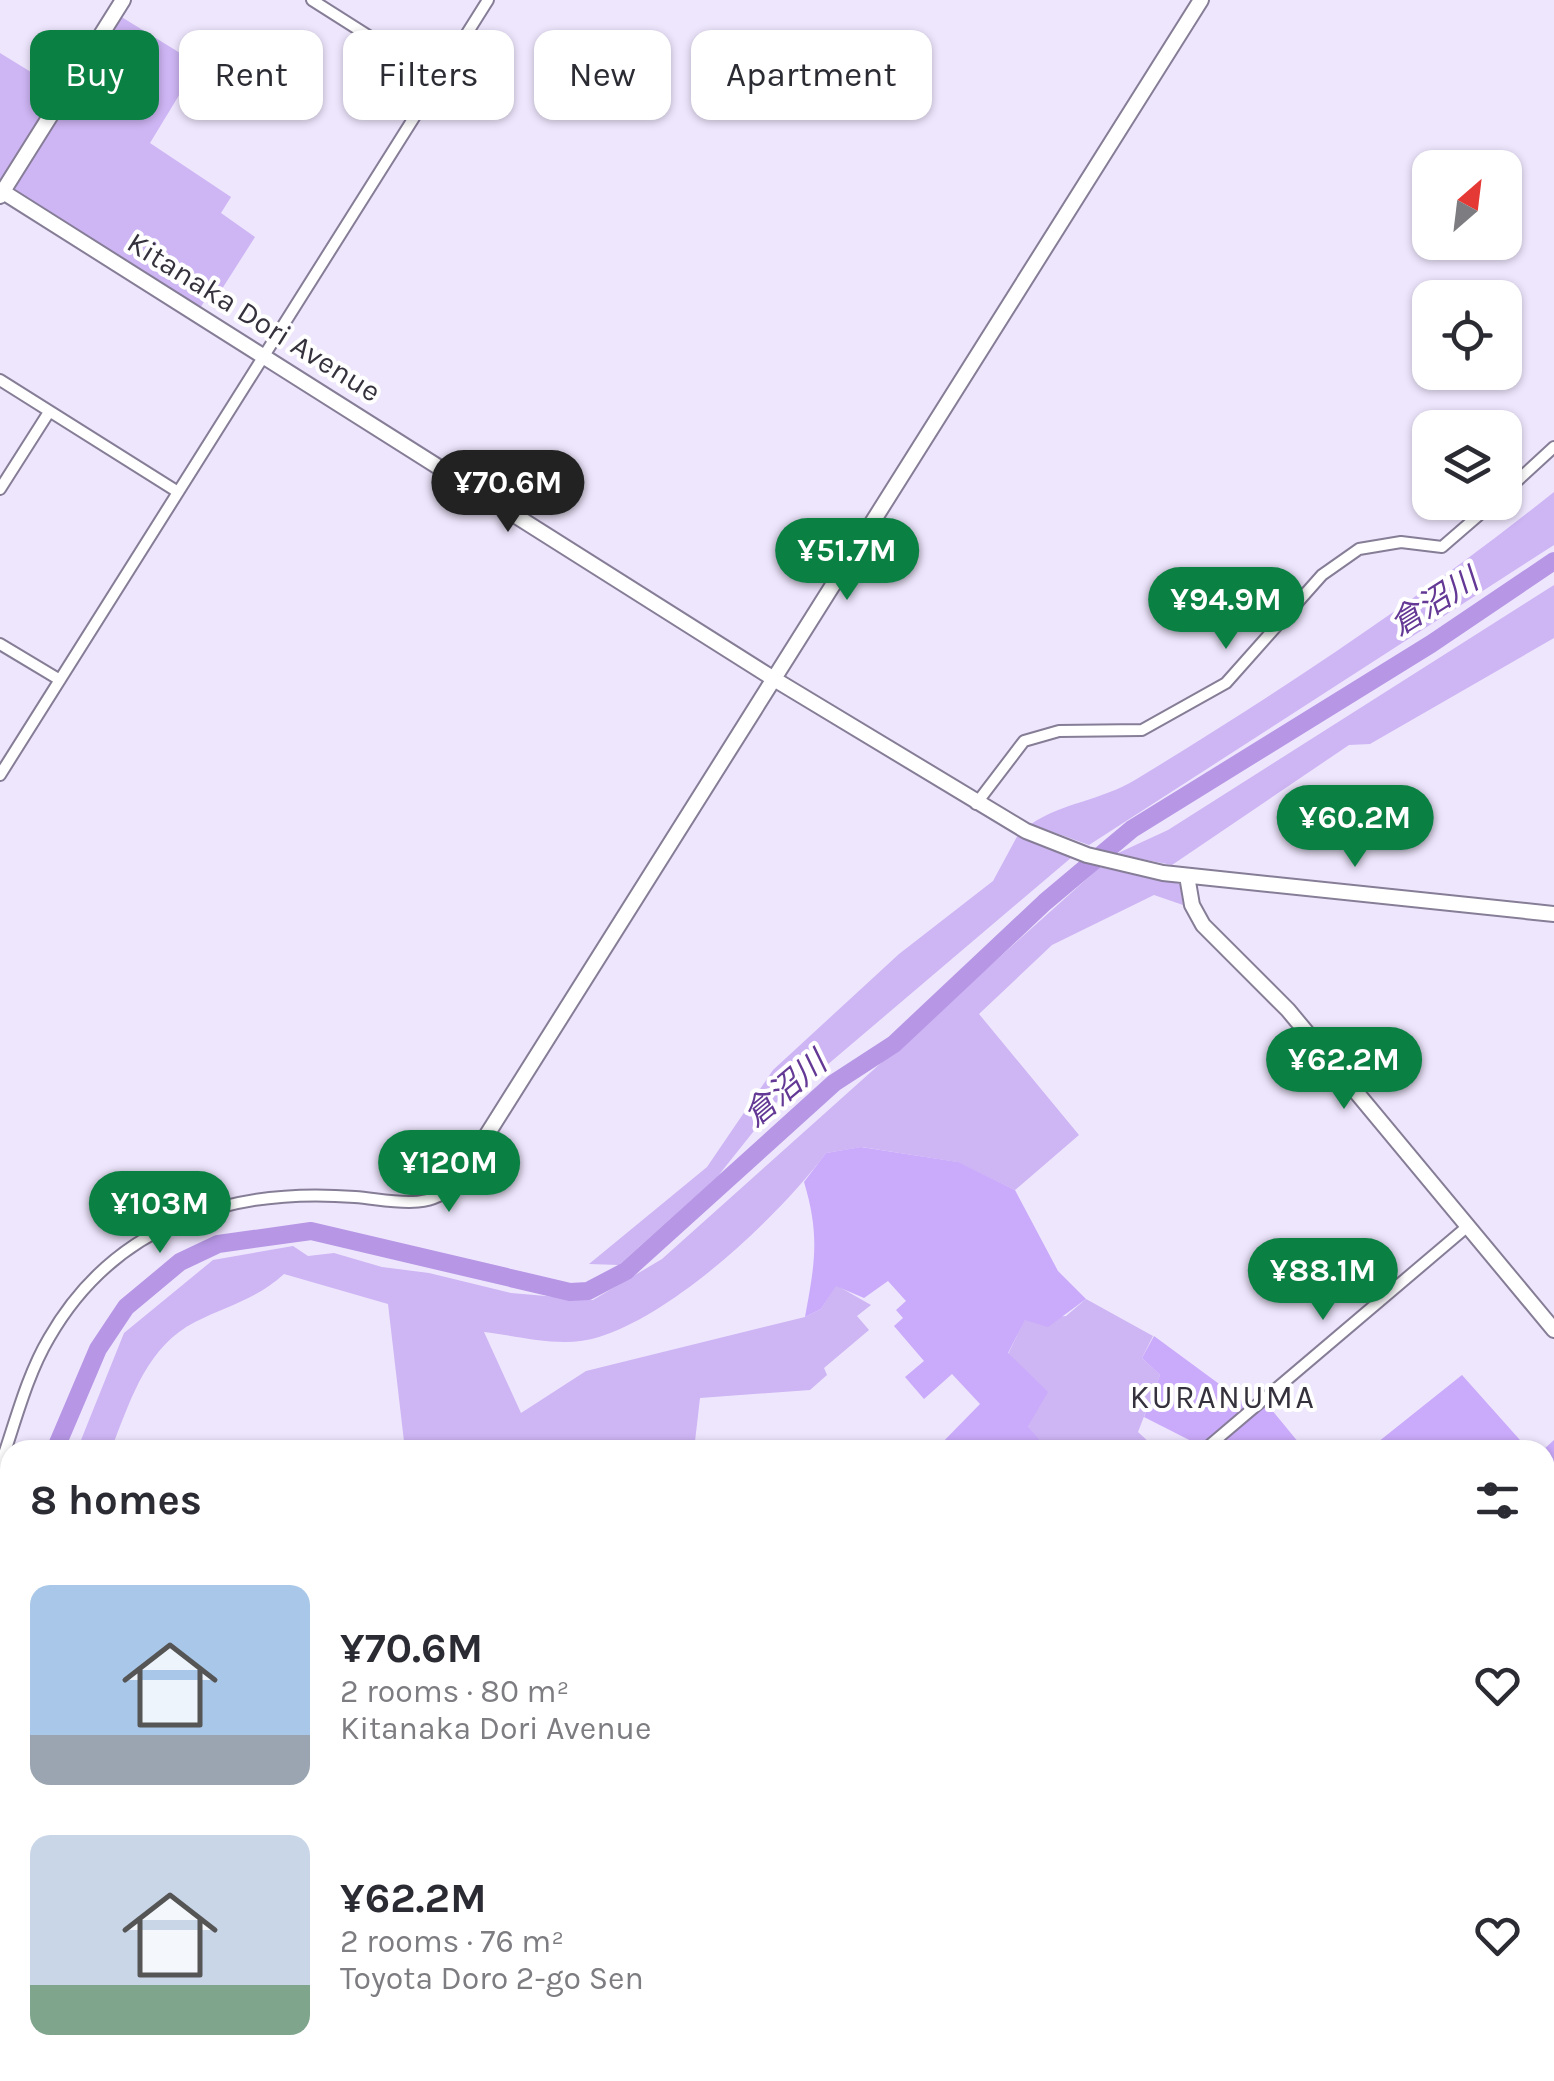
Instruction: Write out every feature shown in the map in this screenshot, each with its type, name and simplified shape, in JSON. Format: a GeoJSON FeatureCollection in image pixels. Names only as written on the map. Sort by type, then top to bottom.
{"type":"FeatureCollection","features":[{"type":"Feature","properties":{"kind":"street"},"geometry":{"type":"LineString","coordinates":[[1,193],[123,0]]}},
{"type":"Feature","properties":{"kind":"street"},"geometry":{"type":"LineString","coordinates":[[469,30],[488,0]]}},
{"type":"Feature","properties":{"kind":"street"},"geometry":{"type":"LineString","coordinates":[[10,1440],[49,1338],[101,1274],[162,1230],[220,1204],[249,1198],[315,1194],[419,1203],[446,1194],[456,1184],[1202,0]]}},
{"type":"Feature","properties":{"kind":"street"},"geometry":{"type":"LineString","coordinates":[[315,1],[360,30]]}},
{"type":"Feature","properties":{"kind":"street"},"geometry":{"type":"LineString","coordinates":[[0,775],[413,120]]}},
{"type":"Feature","properties":{"kind":"street","name":"Kitanaka Dori Avenue"},"geometry":{"type":"LineString","coordinates":[[1,193],[774,679],[976,804],[1040,837],[1087,855],[1186,876],[1554,914]]}},
{"type":"Feature","properties":{"kind":"street"},"geometry":{"type":"LineString","coordinates":[[0,380],[178,492]]}},
{"type":"Feature","properties":{"kind":"street"},"geometry":{"type":"LineString","coordinates":[[0,489],[49,412]]}},
{"type":"Feature","properties":{"kind":"street"},"geometry":{"type":"LineString","coordinates":[[1522,477],[1554,448]]}},
{"type":"Feature","properties":{"kind":"street"},"geometry":{"type":"LineString","coordinates":[[976,804],[1024,741],[1078,730],[1124,733],[1167,718],[1226,682],[1336,564],[1377,544],[1442,546],[1451,543],[1475,520]]}},
{"type":"Feature","properties":{"kind":"street"},"geometry":{"type":"LineString","coordinates":[[0,644],[60,680]]}},
{"type":"Feature","properties":{"kind":"street"},"geometry":{"type":"LineString","coordinates":[[1186,876],[1192,905],[1203,925],[1288,1010],[1554,1330]]}},
{"type":"Feature","properties":{"kind":"street"},"geometry":{"type":"LineString","coordinates":[[1216,1440],[1468,1226]]}},
{"type":"Feature","properties":{"kind":"shaded area"},"geometry":{"type":"Polygon","coordinates":[[[115,13],[143,30],[104,30],[115,13]]]}},
{"type":"Feature","properties":{"kind":"shaded area"},"geometry":{"type":"Polygon","coordinates":[[[159,40],[179,52],[179,95],[150,143],[231,197],[221,213],[255,237],[220,292],[209,294],[197,313],[0,190],[0,53],[30,71],[30,120],[159,120],[159,40]]]}},
{"type":"Feature","properties":{"kind":"shaded area"},"geometry":{"type":"Polygon","coordinates":[[[1554,492],[1554,545],[1089,845],[1031,824],[1122,787],[1243,713],[1401,607],[1554,492]]]}},
{"type":"Feature","properties":{"kind":"shaded area"},"geometry":{"type":"Polygon","coordinates":[[[1554,585],[1554,638],[1370,744],[1349,745],[1172,865],[1116,854],[1168,830],[1554,585]]]}},
{"type":"Feature","properties":{"kind":"shaded area"},"geometry":{"type":"Polygon","coordinates":[[[1020,831],[1072,857],[820,1071],[792,1083],[718,1176],[619,1265],[589,1264],[707,1167],[773,1070],[899,954],[993,881],[1020,831]]]}},
{"type":"Feature","properties":{"kind":"shaded area"},"geometry":{"type":"Polygon","coordinates":[[[1100,867],[1180,884],[1183,905],[1154,895],[1052,945],[979,1014],[1079,1135],[1015,1190],[957,1162],[862,1147],[826,1153],[782,1205],[724,1260],[629,1325],[599,1337],[571,1342],[484,1332],[521,1413],[586,1371],[805,1317],[821,1309],[836,1285],[871,1305],[857,1316],[869,1330],[824,1368],[827,1375],[810,1390],[700,1398],[695,1440],[404,1440],[388,1304],[284,1274],[252,1296],[179,1332],[153,1358],[115,1440],[81,1440],[124,1333],[213,1260],[293,1246],[308,1256],[334,1253],[382,1267],[429,1273],[511,1293],[593,1300],[662,1259],[1100,867]]]}},
{"type":"Feature","properties":{"kind":"shaded area"},"geometry":{"type":"Polygon","coordinates":[[[861,1147],[958,1162],[1015,1190],[1058,1271],[1086,1299],[1048,1327],[1025,1320],[1008,1353],[1048,1392],[1028,1426],[1039,1440],[945,1440],[980,1404],[952,1374],[924,1399],[905,1377],[924,1361],[894,1326],[903,1318],[896,1310],[906,1301],[888,1281],[864,1298],[836,1286],[821,1309],[805,1317],[814,1249],[804,1182],[826,1153],[861,1147]]]}},
{"type":"Feature","properties":{"kind":"shaded area"},"geometry":{"type":"Polygon","coordinates":[[[1086,1299],[1153,1336],[1142,1358],[1160,1375],[1138,1432],[1147,1440],[1038,1440],[1028,1426],[1008,1354],[1025,1319],[1066,1316],[1086,1299]]]}},
{"type":"Feature","properties":{"kind":"shaded area"},"geometry":{"type":"Polygon","coordinates":[[[1154,1336],[1245,1403],[1266,1403],[1297,1440],[1189,1440],[1144,1417],[1160,1375],[1142,1358],[1154,1336]]]}},
{"type":"Feature","properties":{"kind":"shaded area"},"geometry":{"type":"Polygon","coordinates":[[[1462,1375],[1520,1440],[1381,1440],[1462,1375]]]}},
{"type":"Feature","properties":{"kind":"waterway","name":"倉沼川"},"geometry":{"type":"LineString","coordinates":[[59,1440],[98,1349],[126,1307],[180,1262],[218,1244],[311,1231],[570,1292],[588,1291],[626,1271],[834,1083],[894,1044],[1045,902],[1132,829],[1431,644],[1554,561]]}},
{"type":"Feature","properties":{"kind":"district","name":"KURANUMA"},"geometry":{"type":"Point","coordinates":[1223,1397]}}]}
